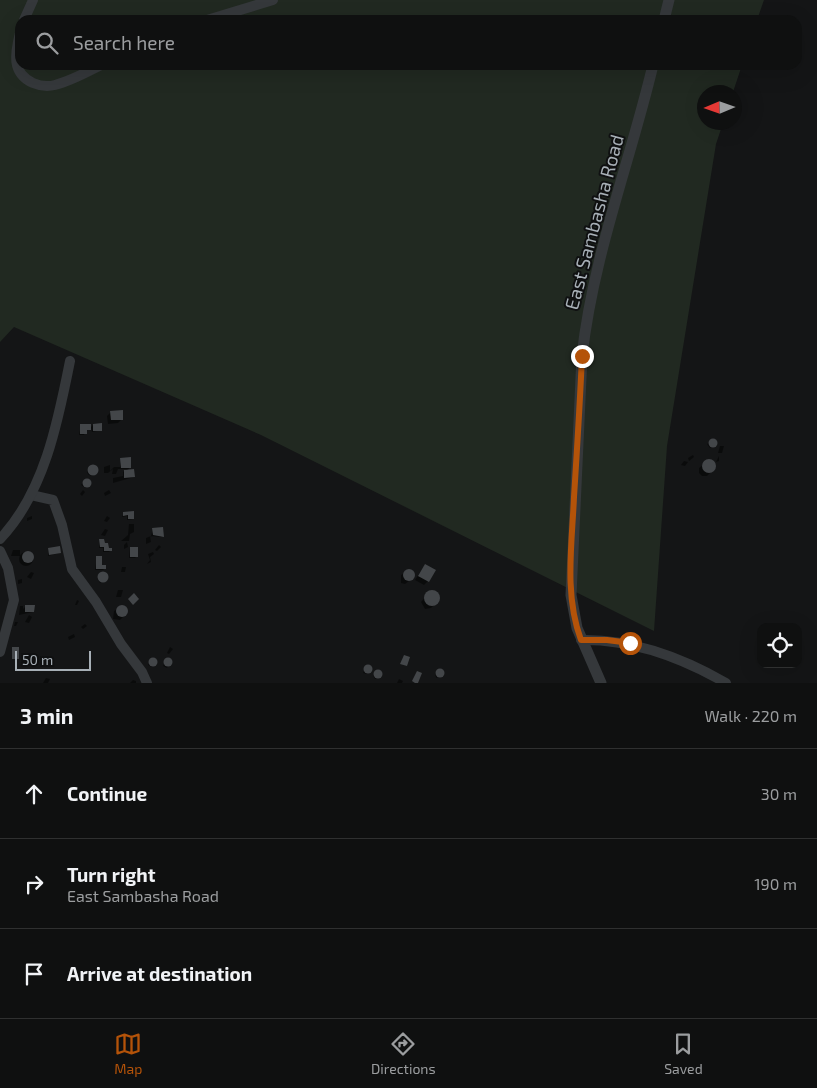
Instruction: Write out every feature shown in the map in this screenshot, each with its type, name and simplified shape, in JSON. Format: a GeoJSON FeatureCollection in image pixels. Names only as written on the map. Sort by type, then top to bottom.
{"type":"FeatureCollection","features":[{"type":"Feature","properties":{"kind":"street"},"geometry":{"type":"LineString","coordinates":[[26,15],[33,0]]}},
{"type":"Feature","properties":{"kind":"street"},"geometry":{"type":"LineString","coordinates":[[224,15],[273,0]]}},
{"type":"Feature","properties":{"kind":"street"},"geometry":{"type":"LineString","coordinates":[[665,15],[669,0]]}},
{"type":"Feature","properties":{"kind":"street"},"geometry":{"type":"LineString","coordinates":[[19,70],[23,78],[40,86],[54,85],[89,70]]}},
{"type":"Feature","properties":{"kind":"street","name":"East Sambasha Road"},"geometry":{"type":"LineString","coordinates":[[601,683],[581,640],[571,595],[573,522],[586,323],[600,252],[617,202],[652,70]]}},
{"type":"Feature","properties":{"kind":"street"},"geometry":{"type":"LineString","coordinates":[[0,539],[13,526],[31,495],[60,410],[70,361]]}},
{"type":"Feature","properties":{"kind":"street"},"geometry":{"type":"LineString","coordinates":[[31,495],[53,500],[61,519],[72,569],[96,602],[121,644],[142,672],[146,683]]}},
{"type":"Feature","properties":{"kind":"street"},"geometry":{"type":"LineString","coordinates":[[0,551],[8,568],[14,600],[0,652]]}},
{"type":"Feature","properties":{"kind":"street"},"geometry":{"type":"LineString","coordinates":[[581,640],[607,640],[645,647],[700,668],[726,683]]}},
{"type":"Feature","properties":{"kind":"shaded area"},"geometry":{"type":"Polygon","coordinates":[[[0,0],[764,0],[759,15],[15,15],[15,70],[740,70],[735,85],[697,85],[697,130],[721,130],[716,144],[667,446],[654,631],[261,435],[14,327],[0,342],[0,0]]]}},
{"type":"Feature","properties":{"kind":"building"},"geometry":{"type":"Polygon","coordinates":[[[123,410],[123,420],[111,420],[110,411],[123,410]]]}},
{"type":"Feature","properties":{"kind":"building"},"geometry":{"type":"Polygon","coordinates":[[[102,423],[102,431],[93,431],[93,424],[102,423]]]}},
{"type":"Feature","properties":{"kind":"building"},"geometry":{"type":"Polygon","coordinates":[[[80,424],[91,424],[91,430],[87,430],[87,434],[80,434],[80,424]]]}},
{"type":"Feature","properties":{"kind":"building"},"geometry":{"type":"Polygon","coordinates":[[[713,438],[718,443],[713,448],[708,443],[713,438]]]}},
{"type":"Feature","properties":{"kind":"building"},"geometry":{"type":"Polygon","coordinates":[[[131,457],[131,468],[121,468],[120,458],[131,457]]]}},
{"type":"Feature","properties":{"kind":"building"},"geometry":{"type":"Polygon","coordinates":[[[709,459],[714,461],[716,466],[714,471],[709,473],[704,471],[702,466],[704,461],[709,459]]]}},
{"type":"Feature","properties":{"kind":"building"},"geometry":{"type":"Polygon","coordinates":[[[93,464],[99,470],[93,476],[87,470],[93,464]]]}},
{"type":"Feature","properties":{"kind":"building"},"geometry":{"type":"Polygon","coordinates":[[[134,469],[135,477],[124,478],[124,470],[134,469]]]}},
{"type":"Feature","properties":{"kind":"building"},"geometry":{"type":"Polygon","coordinates":[[[87,478],[92,483],[87,488],[82,483],[87,478]]]}},
{"type":"Feature","properties":{"kind":"building"},"geometry":{"type":"Polygon","coordinates":[[[134,511],[134,519],[128,519],[128,515],[123,516],[123,512],[134,511]]]}},
{"type":"Feature","properties":{"kind":"building"},"geometry":{"type":"Polygon","coordinates":[[[163,527],[164,537],[153,535],[152,528],[163,527]]]}},
{"type":"Feature","properties":{"kind":"building"},"geometry":{"type":"Polygon","coordinates":[[[99,539],[104,539],[105,543],[108,543],[109,548],[112,548],[112,551],[104,551],[104,547],[100,547],[99,539]]]}},
{"type":"Feature","properties":{"kind":"building"},"geometry":{"type":"Polygon","coordinates":[[[60,546],[61,553],[49,555],[48,548],[60,546]]]}},
{"type":"Feature","properties":{"kind":"building"},"geometry":{"type":"Polygon","coordinates":[[[130,547],[138,547],[138,557],[130,557],[130,547]]]}},
{"type":"Feature","properties":{"kind":"building"},"geometry":{"type":"Polygon","coordinates":[[[30,551],[33,552],[33,562],[26,563],[23,562],[22,555],[23,552],[30,551]]]}},
{"type":"Feature","properties":{"kind":"building"},"geometry":{"type":"Polygon","coordinates":[[[96,556],[102,556],[102,565],[106,565],[106,569],[96,569],[96,556]]]}},
{"type":"Feature","properties":{"kind":"building"},"geometry":{"type":"Polygon","coordinates":[[[425,564],[436,570],[429,582],[418,576],[425,564]]]}},
{"type":"Feature","properties":{"kind":"building"},"geometry":{"type":"Polygon","coordinates":[[[407,569],[411,569],[415,575],[411,581],[407,581],[403,577],[403,573],[407,569]]]}},
{"type":"Feature","properties":{"kind":"building"},"geometry":{"type":"Polygon","coordinates":[[[101,572],[105,572],[108,577],[107,581],[101,582],[98,579],[98,575],[101,572]]]}},
{"type":"Feature","properties":{"kind":"building"},"geometry":{"type":"Polygon","coordinates":[[[432,590],[440,598],[432,606],[424,598],[432,590]]]}},
{"type":"Feature","properties":{"kind":"building"},"geometry":{"type":"Polygon","coordinates":[[[134,593],[139,599],[133,605],[128,599],[134,593]]]}},
{"type":"Feature","properties":{"kind":"building"},"geometry":{"type":"Polygon","coordinates":[[[25,605],[35,605],[34,612],[25,612],[25,605]]]}},
{"type":"Feature","properties":{"kind":"building"},"geometry":{"type":"Polygon","coordinates":[[[120,605],[124,605],[128,611],[124,617],[120,617],[116,613],[116,609],[120,605]]]}},
{"type":"Feature","properties":{"kind":"building"},"geometry":{"type":"Polygon","coordinates":[[[12,647],[19,647],[19,659],[12,659],[12,647]]]}},
{"type":"Feature","properties":{"kind":"building"},"geometry":{"type":"Polygon","coordinates":[[[404,655],[410,657],[407,666],[400,664],[404,655]]]}},
{"type":"Feature","properties":{"kind":"building"},"geometry":{"type":"Polygon","coordinates":[[[153,657],[158,662],[153,667],[148,662],[153,657]]]}},
{"type":"Feature","properties":{"kind":"building"},"geometry":{"type":"Polygon","coordinates":[[[168,657],[173,662],[168,667],[163,662],[168,657]]]}},
{"type":"Feature","properties":{"kind":"building"},"geometry":{"type":"Polygon","coordinates":[[[368,664],[373,669],[368,674],[363,669],[368,664]]]}},
{"type":"Feature","properties":{"kind":"building"},"geometry":{"type":"Polygon","coordinates":[[[440,668],[445,673],[440,678],[435,673],[440,668]]]}},
{"type":"Feature","properties":{"kind":"building"},"geometry":{"type":"Polygon","coordinates":[[[378,669],[383,674],[378,679],[373,674],[378,669]]]}},
{"type":"Feature","properties":{"kind":"building"},"geometry":{"type":"Polygon","coordinates":[[[417,671],[422,673],[418,683],[415,683],[412,681],[417,671]]]}},
{"type":"Feature","properties":{"kind":"route"},"geometry":{"type":"LineString","coordinates":[[582,356],[572,532],[571,595],[574,615],[581,640],[607,640],[630,643]]}}]}
